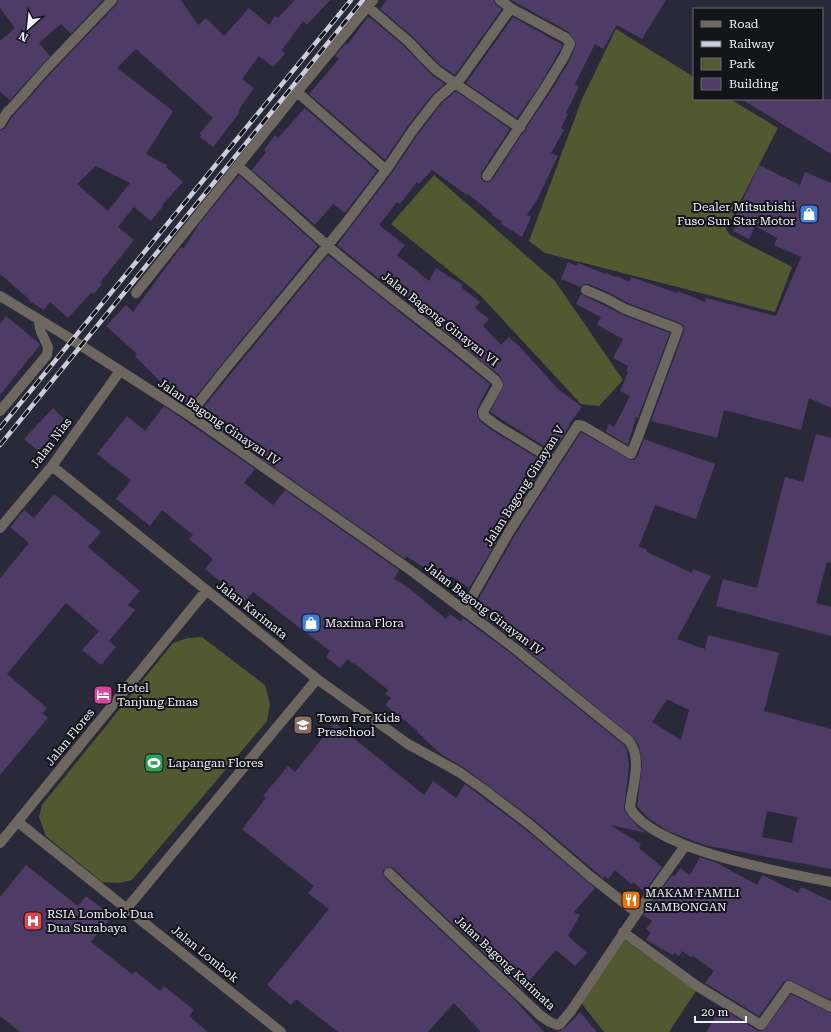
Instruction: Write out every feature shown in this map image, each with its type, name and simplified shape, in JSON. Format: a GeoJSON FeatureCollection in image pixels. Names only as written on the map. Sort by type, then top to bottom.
{"type":"FeatureCollection","features":[{"type":"Feature","properties":{"kind":"street"},"geometry":{"type":"LineString","coordinates":[[0,124],[8,111],[112,0]]}},
{"type":"Feature","properties":{"kind":"street"},"geometry":{"type":"LineString","coordinates":[[487,176],[520,128],[570,44],[566,38],[512,9],[500,0]]}},
{"type":"Feature","properties":{"kind":"street"},"geometry":{"type":"LineString","coordinates":[[136,293],[297,92],[370,4],[424,58],[455,84],[520,128]]}},
{"type":"Feature","properties":{"kind":"street"},"geometry":{"type":"LineString","coordinates":[[189,415],[328,246],[386,170],[413,130],[437,99],[461,78],[508,12],[512,9]]}},
{"type":"Feature","properties":{"kind":"street"},"geometry":{"type":"LineString","coordinates":[[297,92],[386,170]]}},
{"type":"Feature","properties":{"kind":"street","name":"Jalan Bagong Ginayan VI"},"geometry":{"type":"LineString","coordinates":[[238,166],[328,246],[496,380],[498,385],[483,412],[484,416],[502,429],[555,461]]}},
{"type":"Feature","properties":{"kind":"street","name":"Jalan Bagong Ginayan V"},"geometry":{"type":"LineString","coordinates":[[465,609],[539,483],[579,425],[627,453],[632,454],[678,329],[625,309],[610,300],[586,290]]}},
{"type":"Feature","properties":{"kind":"street","name":"Jalan Bagong Ginayan IV"},"geometry":{"type":"LineString","coordinates":[[0,297],[38,319],[189,415],[465,609],[558,682],[629,741],[634,747],[635,767],[630,808],[633,813],[653,830],[685,846],[753,865],[831,882]]}},
{"type":"Feature","properties":{"kind":"street"},"geometry":{"type":"LineString","coordinates":[[0,411],[47,355],[48,347],[41,332],[38,319]]}},
{"type":"Feature","properties":{"kind":"street","name":"Jalan Nias"},"geometry":{"type":"LineString","coordinates":[[0,528],[52,466],[120,371]]}},
{"type":"Feature","properties":{"kind":"street","name":"Jalan Karimata"},"geometry":{"type":"LineString","coordinates":[[52,466],[317,679],[408,744],[444,764],[483,789],[529,824],[585,872],[637,913]]}},
{"type":"Feature","properties":{"kind":"street","name":"Jalan Flores"},"geometry":{"type":"LineString","coordinates":[[0,843],[206,591]]}},
{"type":"Feature","properties":{"kind":"street"},"geometry":{"type":"LineString","coordinates":[[127,908],[317,679]]}},
{"type":"Feature","properties":{"kind":"street","name":"Jalan Lombok"},"geometry":{"type":"LineString","coordinates":[[18,822],[281,1032]]}},
{"type":"Feature","properties":{"kind":"street","name":"Jalan Bagong Karimata"},"geometry":{"type":"LineString","coordinates":[[389,873],[542,1016],[554,1025],[560,1024],[570,1011],[623,932],[685,846]]}},
{"type":"Feature","properties":{"kind":"street"},"geometry":{"type":"LineString","coordinates":[[623,932],[697,986],[761,1025],[789,986],[831,1007]]}},
{"type":"Feature","properties":{"kind":"green space"},"geometry":{"type":"Polygon","coordinates":[[[616,29],[693,76],[693,100],[732,100],[778,128],[726,229],[730,235],[792,267],[775,312],[545,253],[529,241],[582,99],[616,29]]]}},
{"type":"Feature","properties":{"kind":"green space"},"geometry":{"type":"Polygon","coordinates":[[[434,175],[555,281],[623,380],[599,406],[581,404],[480,295],[391,224],[434,175]]]}},
{"type":"Feature","properties":{"kind":"green space","name":"Lapangan Flores"},"geometry":{"type":"Polygon","coordinates":[[[202,637],[265,685],[270,704],[267,721],[132,880],[119,883],[102,882],[46,836],[39,817],[42,805],[173,643],[188,638],[202,637]]]}},
{"type":"Feature","properties":{"kind":"green space"},"geometry":{"type":"Polygon","coordinates":[[[625,940],[696,991],[669,1032],[604,1032],[578,999],[625,940]]]}},
{"type":"Feature","properties":{"kind":"building"},"geometry":{"type":"Polygon","coordinates":[[[0,0],[103,0],[71,34],[61,24],[39,43],[50,56],[10,100],[0,92],[0,41],[15,28],[0,8],[0,0]]]}},
{"type":"Feature","properties":{"kind":"building"},"geometry":{"type":"Polygon","coordinates":[[[118,0],[181,0],[198,25],[206,18],[224,36],[249,8],[269,25],[275,16],[278,18],[295,0],[330,0],[307,25],[303,21],[282,50],[285,54],[273,67],[259,56],[242,79],[254,88],[238,111],[240,112],[213,147],[200,137],[201,135],[199,134],[213,118],[136,49],[117,68],[173,111],[146,154],[167,165],[166,167],[183,182],[162,205],[163,206],[151,221],[134,207],[118,227],[134,240],[100,283],[102,284],[94,294],[91,293],[68,318],[50,302],[44,310],[29,301],[30,300],[0,274],[0,130],[5,128],[12,117],[51,73],[117,4],[118,0]],[[96,166],[77,184],[108,211],[130,183],[96,166]]]}},
{"type":"Feature","properties":{"kind":"building"},"geometry":{"type":"Polygon","coordinates":[[[387,0],[494,0],[496,5],[502,9],[455,75],[440,65],[413,37],[380,9],[387,0]]]}},
{"type":"Feature","properties":{"kind":"building"},"geometry":{"type":"Polygon","coordinates":[[[511,0],[666,0],[642,39],[617,25],[603,49],[595,44],[575,84],[579,87],[566,113],[568,114],[561,128],[564,130],[551,153],[558,156],[537,200],[527,215],[531,217],[522,237],[501,224],[502,222],[468,194],[467,195],[432,170],[419,184],[417,182],[400,204],[397,202],[379,225],[405,245],[397,255],[429,281],[436,268],[463,285],[461,287],[480,302],[475,308],[489,319],[483,326],[501,345],[509,337],[558,389],[582,407],[569,424],[570,425],[553,452],[490,412],[504,385],[499,375],[337,245],[391,174],[418,134],[442,103],[456,91],[510,129],[481,173],[481,179],[484,182],[490,182],[492,180],[522,134],[526,131],[526,128],[551,91],[570,60],[576,44],[569,32],[511,0]]]}},
{"type":"Feature","properties":{"kind":"building"},"geometry":{"type":"Polygon","coordinates":[[[368,17],[405,47],[432,75],[445,84],[432,95],[408,126],[385,160],[309,94],[339,59],[335,56],[346,43],[348,44],[368,17]]]}},
{"type":"Feature","properties":{"kind":"building"},"geometry":{"type":"Polygon","coordinates":[[[513,17],[563,45],[540,85],[517,118],[466,83],[513,17]]]}},
{"type":"Feature","properties":{"kind":"building"},"geometry":{"type":"Polygon","coordinates":[[[831,99],[831,154],[743,100],[831,99]]]}},
{"type":"Feature","properties":{"kind":"building"},"geometry":{"type":"Polygon","coordinates":[[[305,108],[377,171],[345,213],[333,204],[315,225],[252,170],[266,152],[264,150],[275,135],[278,138],[305,108]]]}},
{"type":"Feature","properties":{"kind":"building"},"geometry":{"type":"Polygon","coordinates":[[[759,165],[800,185],[805,172],[831,183],[831,408],[809,398],[801,430],[724,410],[717,438],[651,421],[684,331],[683,325],[628,303],[589,284],[585,284],[580,287],[561,279],[568,262],[577,266],[578,263],[605,274],[617,276],[629,282],[631,277],[677,293],[678,291],[705,302],[706,298],[776,316],[801,257],[774,245],[777,238],[755,226],[749,239],[733,231],[739,219],[735,217],[759,165]]]}},
{"type":"Feature","properties":{"kind":"building"},"geometry":{"type":"Polygon","coordinates":[[[239,175],[318,246],[188,406],[160,387],[163,384],[135,356],[137,354],[106,326],[126,305],[133,312],[181,247],[184,248],[199,224],[239,175]]]}},
{"type":"Feature","properties":{"kind":"building"},"geometry":{"type":"Polygon","coordinates":[[[328,255],[490,384],[477,409],[477,414],[480,421],[493,431],[546,463],[469,588],[451,576],[447,582],[406,556],[405,559],[198,414],[328,255]]]}},
{"type":"Feature","properties":{"kind":"building"},"geometry":{"type":"Polygon","coordinates":[[[581,294],[623,315],[670,333],[638,418],[636,417],[628,445],[606,432],[609,424],[614,427],[630,396],[620,391],[628,372],[626,371],[628,366],[613,358],[623,339],[597,325],[601,317],[576,304],[581,294]]]}},
{"type":"Feature","properties":{"kind":"building"},"geometry":{"type":"Polygon","coordinates":[[[6,316],[40,345],[0,395],[0,324],[6,316]]]}},
{"type":"Feature","properties":{"kind":"building"},"geometry":{"type":"Polygon","coordinates":[[[164,406],[255,469],[244,483],[273,505],[285,490],[399,570],[394,579],[409,588],[446,619],[450,614],[461,622],[463,618],[509,652],[624,745],[627,751],[629,765],[624,810],[639,828],[647,833],[610,825],[641,844],[639,848],[662,867],[644,892],[633,882],[631,884],[615,870],[608,879],[605,876],[603,878],[533,819],[463,767],[442,755],[417,732],[418,731],[385,705],[391,698],[385,694],[388,690],[354,663],[353,664],[348,659],[340,668],[326,657],[330,651],[253,592],[245,601],[205,569],[213,559],[189,539],[193,535],[162,510],[150,526],[116,499],[131,480],[97,454],[127,416],[145,431],[164,406]]]}},
{"type":"Feature","properties":{"kind":"building"},"geometry":{"type":"Polygon","coordinates":[[[53,408],[66,421],[38,451],[24,439],[53,408]]]}},
{"type":"Feature","properties":{"kind":"building"},"geometry":{"type":"Polygon","coordinates":[[[581,432],[631,460],[634,460],[637,457],[644,439],[715,464],[696,519],[655,505],[639,546],[647,550],[647,552],[692,573],[693,569],[711,576],[677,639],[705,649],[708,635],[779,653],[764,711],[831,729],[831,869],[704,845],[668,831],[648,818],[637,806],[642,764],[639,746],[634,738],[517,642],[473,609],[515,535],[581,432]],[[667,699],[652,722],[681,740],[689,710],[667,699]],[[767,811],[762,837],[792,843],[797,817],[767,811]]]}},
{"type":"Feature","properties":{"kind":"building"},"geometry":{"type":"Polygon","coordinates":[[[816,434],[831,438],[831,563],[827,562],[816,603],[831,607],[831,636],[716,606],[723,579],[757,588],[785,477],[803,482],[816,434]]]}},
{"type":"Feature","properties":{"kind":"building"},"geometry":{"type":"Polygon","coordinates":[[[54,494],[101,532],[88,547],[140,591],[128,605],[135,610],[109,641],[116,647],[101,665],[82,650],[99,631],[66,603],[7,674],[47,708],[42,713],[48,718],[0,775],[0,578],[29,543],[10,527],[24,510],[34,518],[54,494]]]}},
{"type":"Feature","properties":{"kind":"building"},"geometry":{"type":"Polygon","coordinates":[[[335,723],[424,795],[433,781],[456,798],[465,784],[525,829],[595,888],[574,912],[580,915],[568,936],[587,953],[575,966],[556,950],[522,989],[393,868],[388,867],[383,871],[385,878],[514,999],[544,1032],[481,1032],[454,1003],[428,1032],[338,1032],[296,999],[291,1005],[267,985],[329,909],[308,893],[314,886],[242,829],[266,798],[263,796],[288,766],[295,772],[335,723]]]}},
{"type":"Feature","properties":{"kind":"building"},"geometry":{"type":"Polygon","coordinates":[[[700,857],[717,863],[757,885],[762,875],[798,893],[801,887],[831,901],[831,1000],[789,980],[784,982],[759,1016],[705,983],[714,971],[693,956],[691,957],[682,951],[679,956],[674,953],[673,955],[646,940],[651,932],[646,929],[652,921],[643,915],[672,875],[674,877],[680,868],[690,875],[700,857]]]}},
{"type":"Feature","properties":{"kind":"building"},"geometry":{"type":"Polygon","coordinates":[[[26,865],[78,906],[86,896],[112,916],[91,942],[132,974],[135,971],[160,991],[164,986],[194,1010],[189,1016],[208,1032],[20,1032],[0,1016],[0,897],[26,865]]]}},
{"type":"Feature","properties":{"kind":"building"},"geometry":{"type":"Polygon","coordinates":[[[791,994],[831,1013],[831,1032],[706,1032],[721,1008],[758,1031],[763,1031],[791,994]]]}},
{"type":"Feature","properties":{"kind":"building"},"geometry":{"type":"Polygon","coordinates":[[[580,1012],[597,1032],[557,1032],[565,1028],[580,1012]]]}},
{"type":"Feature","properties":{"kind":"railway"},"geometry":{"type":"LineString","coordinates":[[0,428],[351,0]]}},
{"type":"Feature","properties":{"kind":"railway"},"geometry":{"type":"LineString","coordinates":[[0,445],[363,0]]}},
{"type":"Feature","properties":{"kind":"place","name":"Dealer Mitsubishi Fuso Sun Star Motor"},"geometry":{"type":"Point","coordinates":[809,214]}},
{"type":"Feature","properties":{"kind":"place","name":"Maxima Flora"},"geometry":{"type":"Point","coordinates":[311,623]}},
{"type":"Feature","properties":{"kind":"place","name":"Hotel Tanjung Emas"},"geometry":{"type":"Point","coordinates":[103,695]}},
{"type":"Feature","properties":{"kind":"place","name":"Town For Kids Preschool"},"geometry":{"type":"Point","coordinates":[303,725]}},
{"type":"Feature","properties":{"kind":"place","name":"Lapangan Flores"},"geometry":{"type":"Point","coordinates":[154,763]}},
{"type":"Feature","properties":{"kind":"place","name":"MAKAM FAMILI SAMBONGAN"},"geometry":{"type":"Point","coordinates":[631,900]}},
{"type":"Feature","properties":{"kind":"place","name":"RSIA Lombok Dua Dua Surabaya"},"geometry":{"type":"Point","coordinates":[33,921]}}]}
